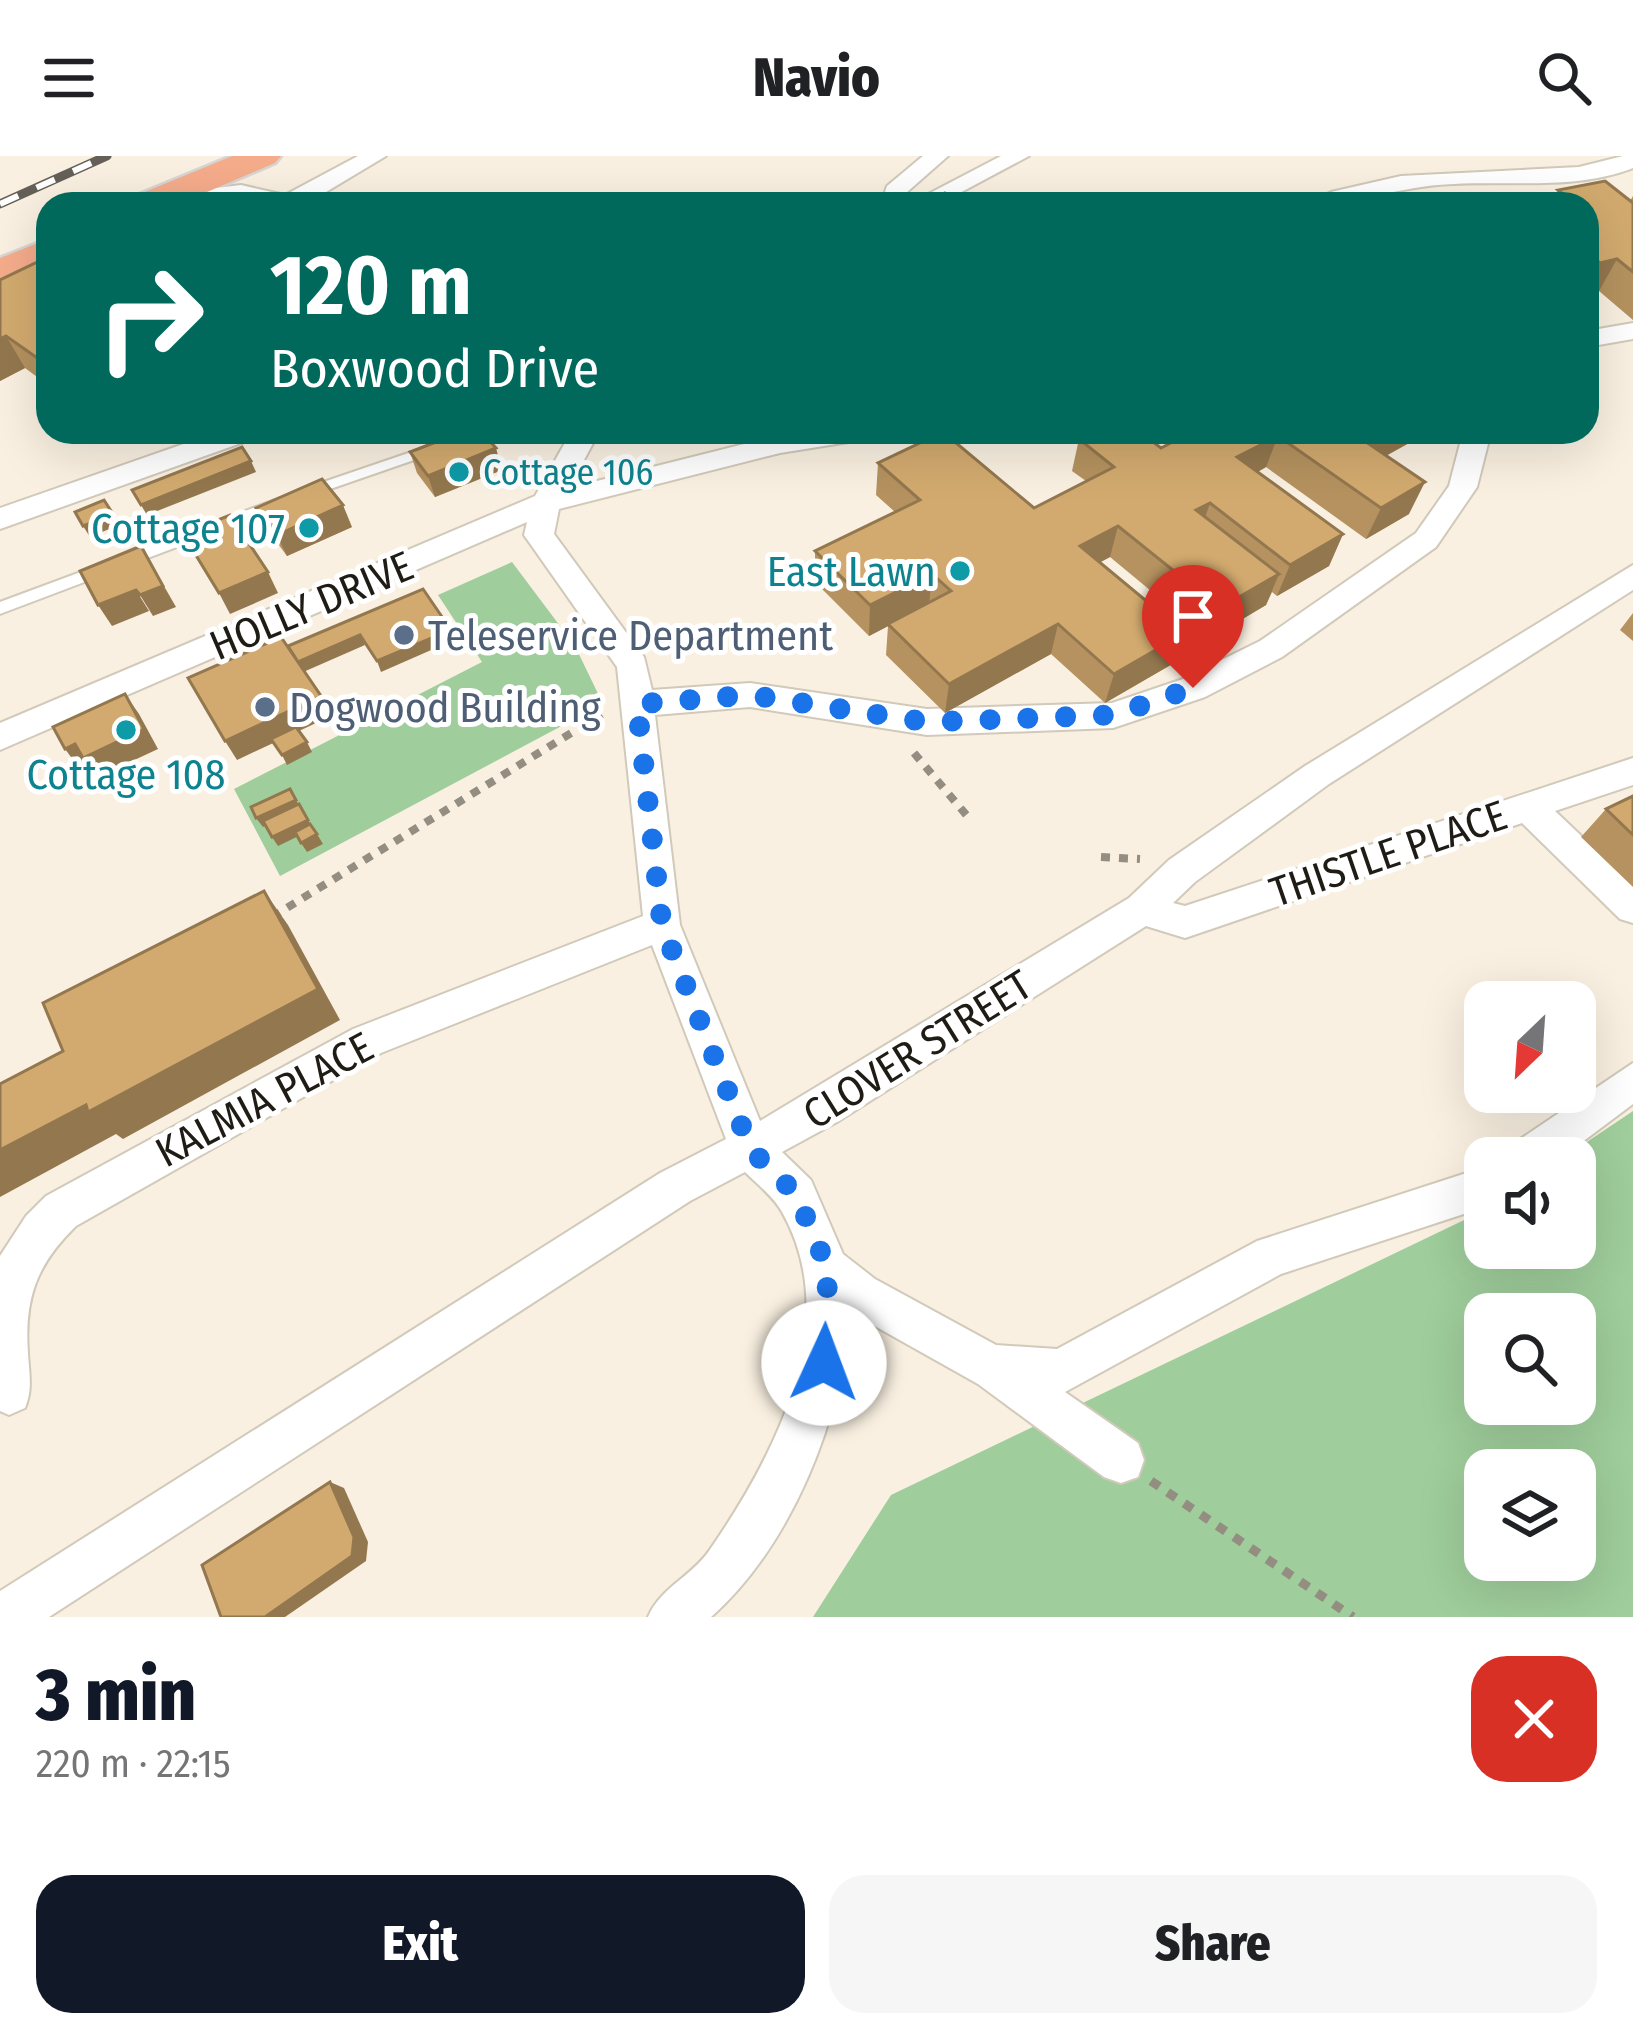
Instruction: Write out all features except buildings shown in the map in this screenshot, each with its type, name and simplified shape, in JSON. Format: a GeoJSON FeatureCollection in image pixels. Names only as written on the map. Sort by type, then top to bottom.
{"type":"FeatureCollection","features":[{"type":"Feature","properties":{"kind":"main road"},"geometry":{"type":"LineString","coordinates":[[177,192],[262,156]]}},
{"type":"Feature","properties":{"kind":"main road"},"geometry":{"type":"LineString","coordinates":[[0,272],[36,256]]}},
{"type":"Feature","properties":{"kind":"street"},"geometry":{"type":"LineString","coordinates":[[312,192],[376,156]]}},
{"type":"Feature","properties":{"kind":"street"},"geometry":{"type":"LineString","coordinates":[[895,192],[937,156]]}},
{"type":"Feature","properties":{"kind":"street"},"geometry":{"type":"LineString","coordinates":[[945,192],[1018,156]]}},
{"type":"Feature","properties":{"kind":"street"},"geometry":{"type":"LineString","coordinates":[[1369,192],[1409,182],[1484,175],[1578,177],[1633,160]]}},
{"type":"Feature","properties":{"kind":"street"},"geometry":{"type":"LineString","coordinates":[[1599,337],[1633,331]]}},
{"type":"Feature","properties":{"kind":"street"},"geometry":{"type":"LineString","coordinates":[[0,518],[211,444]]}},
{"type":"Feature","properties":{"kind":"street"},"geometry":{"type":"LineString","coordinates":[[573,444],[546,503],[539,535],[633,665],[662,925],[751,1150],[796,1194],[828,1269],[824,1363],[786,1473],[717,1595],[673,1617]]}},
{"type":"Feature","properties":{"kind":"street","name":"HOLLY DRIVE"},"geometry":{"type":"LineString","coordinates":[[0,737],[546,503],[781,444]]}},
{"type":"Feature","properties":{"kind":"street"},"geometry":{"type":"LineString","coordinates":[[637,704],[750,695],[927,722],[1113,715],[1193,688],[1270,649],[1426,540],[1463,488],[1474,444]]}},
{"type":"Feature","properties":{"kind":"street","name":"CLOVER STREET"},"geometry":{"type":"LineString","coordinates":[[4,1617],[675,1187],[751,1150],[1142,909],[1182,871],[1317,775],[1633,576]]}},
{"type":"Feature","properties":{"kind":"street","name":"THISTLE PLACE"},"geometry":{"type":"LineString","coordinates":[[1142,909],[1185,922],[1633,770]]}},
{"type":"Feature","properties":{"kind":"street"},"geometry":{"type":"LineString","coordinates":[[1527,806],[1633,908]]}},
{"type":"Feature","properties":{"kind":"street","name":"KALMIA PLACE"},"geometry":{"type":"LineString","coordinates":[[8,1392],[1,1306],[7,1277],[38,1229],[61,1211],[367,1041],[662,925]]}},
{"type":"Feature","properties":{"kind":"street"},"geometry":{"type":"LineString","coordinates":[[1557,1137],[1633,1081]]}},
{"type":"Feature","properties":{"kind":"street"},"geometry":{"type":"LineString","coordinates":[[992,1367],[1060,1372],[1272,1256],[1464,1194]]}},
{"type":"Feature","properties":{"kind":"street"},"geometry":{"type":"LineString","coordinates":[[828,1269],[860,1294],[992,1367],[1120,1460]]}},
{"type":"Feature","properties":{"kind":"lane"},"geometry":{"type":"LineString","coordinates":[[0,608],[359,473],[459,444]]}},
{"type":"Feature","properties":{"kind":"path"},"geometry":{"type":"LineString","coordinates":[[253,927],[476,795],[586,720],[637,704]]}},
{"type":"Feature","properties":{"kind":"path"},"geometry":{"type":"LineString","coordinates":[[882,716],[968,817]]}},
{"type":"Feature","properties":{"kind":"path"},"geometry":{"type":"LineString","coordinates":[[1120,1460],[1353,1617]]}},
{"type":"Feature","properties":{"kind":"green space"},"geometry":{"type":"Polygon","coordinates":[[[512,562],[575,646],[603,704],[280,876],[234,789],[482,662],[438,595],[512,562]]]}},
{"type":"Feature","properties":{"kind":"green space"},"geometry":{"type":"Polygon","coordinates":[[[1633,1111],[1633,1617],[813,1617],[891,1495],[1464,1220],[1464,1269],[1596,1269],[1594,1137],[1633,1111]]]}},
{"type":"Feature","properties":{"kind":"railway"},"geometry":{"type":"LineString","coordinates":[[0,204],[107,156]]}},
{"type":"Feature","properties":{"kind":"place","name":"Cottage 106"},"geometry":{"type":"Point","coordinates":[459,472]}},
{"type":"Feature","properties":{"kind":"place","name":"Cottage 107"},"geometry":{"type":"Point","coordinates":[309,528]}},
{"type":"Feature","properties":{"kind":"place","name":"East Lawn"},"geometry":{"type":"Point","coordinates":[960,571]}},
{"type":"Feature","properties":{"kind":"place","name":"Teleservice Department"},"geometry":{"type":"Point","coordinates":[404,635]}},
{"type":"Feature","properties":{"kind":"place","name":"Dogwood Building"},"geometry":{"type":"Point","coordinates":[265,707]}},
{"type":"Feature","properties":{"kind":"place","name":"Cottage 108"},"geometry":{"type":"Point","coordinates":[126,730]}},
{"type":"Feature","properties":{"kind":"route"},"geometry":{"type":"LineString","coordinates":[[824,1363],[828,1269],[796,1194],[751,1150],[662,925],[637,704],[750,695],[927,722],[1113,715],[1193,688]]}}]}
